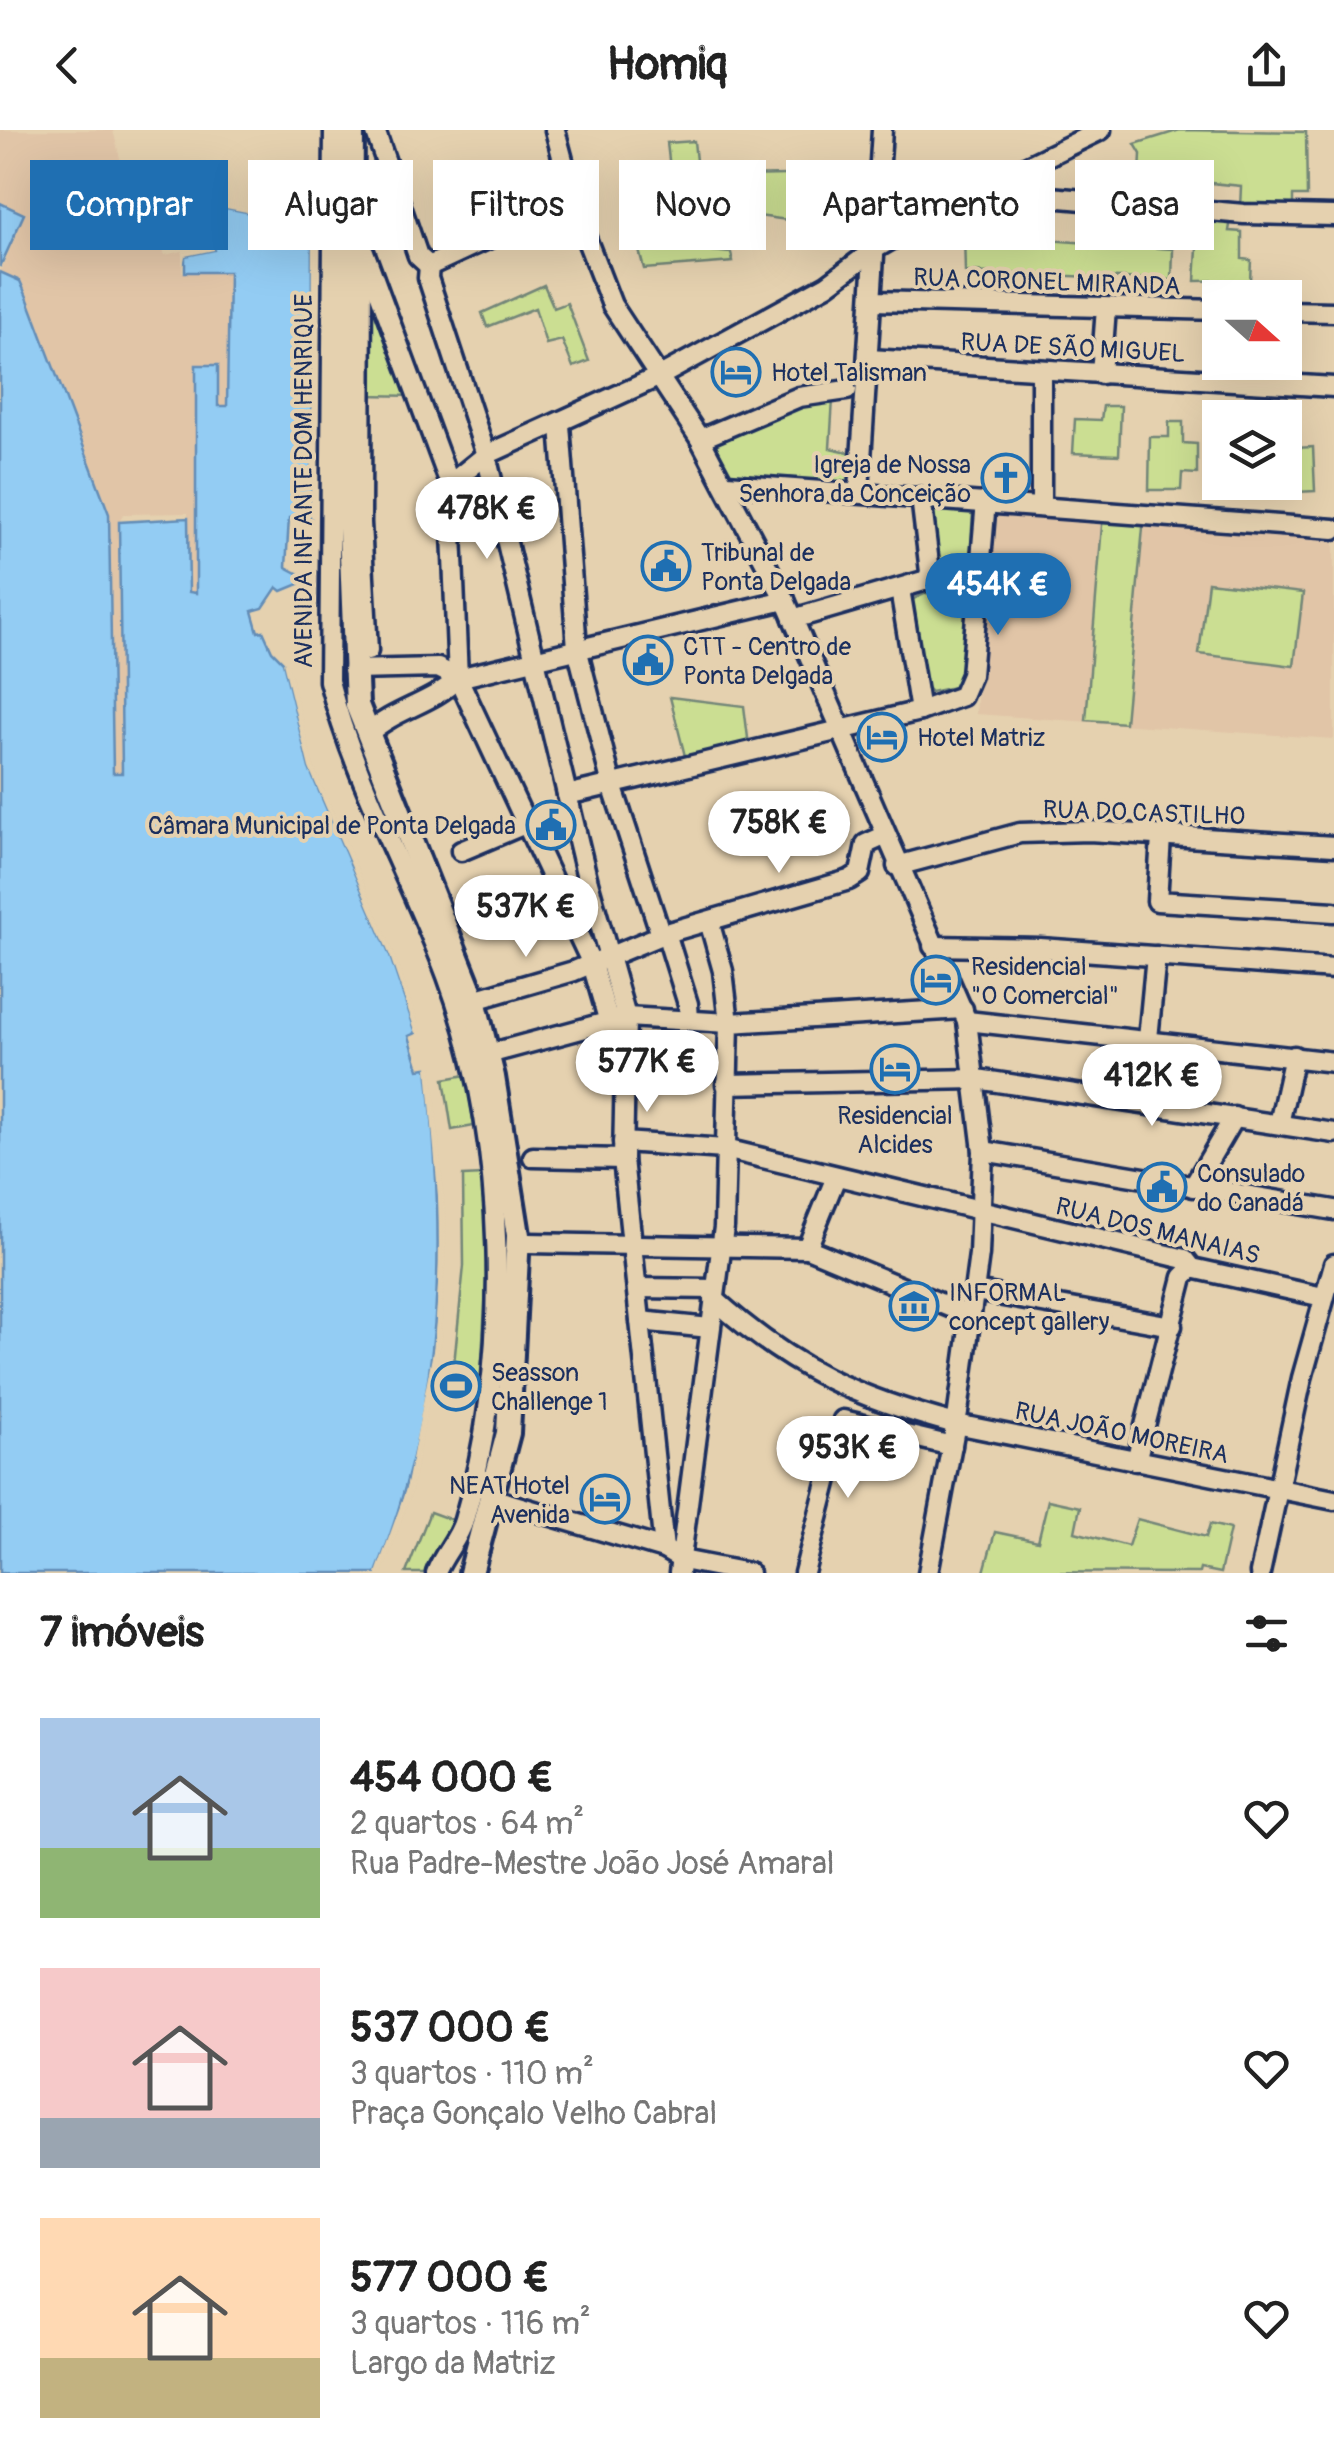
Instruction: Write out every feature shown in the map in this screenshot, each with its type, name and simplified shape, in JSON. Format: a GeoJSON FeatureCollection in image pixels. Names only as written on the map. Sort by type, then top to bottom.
{"type":"FeatureCollection","features":[{"type":"Feature","properties":{"kind":"main road","name":"AVENIDA INFANTE DOM HENRIQUE"},"geometry":{"type":"LineString","coordinates":[[352,130],[361,503],[353,670],[357,706],[474,1000],[488,1054],[518,1235],[508,1433],[494,1499],[471,1573]]}},
{"type":"Feature","properties":{"kind":"street","name":"AVENIDA INFANTE DOM HENRIQUE"},"geometry":{"type":"LineString","coordinates":[[334,130],[329,681],[354,758],[448,980],[478,1081],[491,1190],[494,1323],[484,1432],[464,1524],[436,1573]]}},
{"type":"Feature","properties":{"kind":"street"},"geometry":{"type":"LineString","coordinates":[[376,130],[418,256],[429,266]]}},
{"type":"Feature","properties":{"kind":"street"},"geometry":{"type":"LineString","coordinates":[[555,130],[562,160]]}},
{"type":"Feature","properties":{"kind":"street"},"geometry":{"type":"LineString","coordinates":[[880,160],[882,130]]}},
{"type":"Feature","properties":{"kind":"street"},"geometry":{"type":"LineString","coordinates":[[1040,160],[1101,130]]}},
{"type":"Feature","properties":{"kind":"street"},"geometry":{"type":"LineString","coordinates":[[1055,197],[1244,214],[1334,216]]}},
{"type":"Feature","properties":{"kind":"street","name":"AVENIDA INFANTE DOM HENRIQUE"},"geometry":{"type":"LineString","coordinates":[[368,652],[361,503],[362,246],[450,484]]}},
{"type":"Feature","properties":{"kind":"street"},"geometry":{"type":"LineString","coordinates":[[429,266],[468,250]]}},
{"type":"Feature","properties":{"kind":"street"},"geometry":{"type":"LineString","coordinates":[[591,250],[612,305],[700,439],[785,600],[897,866],[965,1015],[977,1080],[983,1151],[981,1211],[972,1316],[928,1573]]}},
{"type":"Feature","properties":{"kind":"street"},"geometry":{"type":"LineString","coordinates":[[600,960],[548,872],[458,678],[450,484],[486,454],[560,425],[660,376],[827,285],[874,250]]}},
{"type":"Feature","properties":{"kind":"street"},"geometry":{"type":"LineString","coordinates":[[859,491],[875,250]]}},
{"type":"Feature","properties":{"kind":"street"},"geometry":{"type":"LineString","coordinates":[[429,266],[428,278],[486,454],[567,795],[600,960],[618,1019],[630,1243],[664,1548]]}},
{"type":"Feature","properties":{"kind":"street","name":"RUA CORONEL MIRANDA"},"geometry":{"type":"LineString","coordinates":[[873,301],[1202,310]]}},
{"type":"Feature","properties":{"kind":"street"},"geometry":{"type":"LineString","coordinates":[[1101,374],[1106,308]]}},
{"type":"Feature","properties":{"kind":"street"},"geometry":{"type":"LineString","coordinates":[[1302,311],[1334,312]]}},
{"type":"Feature","properties":{"kind":"street","name":"RUA DE SÃO MIGUEL"},"geometry":{"type":"LineString","coordinates":[[870,359],[1334,386]]}},
{"type":"Feature","properties":{"kind":"street"},"geometry":{"type":"LineString","coordinates":[[1041,505],[1042,370]]}},
{"type":"Feature","properties":{"kind":"street"},"geometry":{"type":"LineString","coordinates":[[700,439],[800,397],[847,390]]}},
{"type":"Feature","properties":{"kind":"street"},"geometry":{"type":"LineString","coordinates":[[560,425],[577,648],[612,785],[688,1004],[689,1020]]}},
{"type":"Feature","properties":{"kind":"street"},"geometry":{"type":"LineString","coordinates":[[726,484],[1334,529]]}},
{"type":"Feature","properties":{"kind":"street"},"geometry":{"type":"LineString","coordinates":[[793,619],[927,580],[930,572],[921,497]]}},
{"type":"Feature","properties":{"kind":"street"},"geometry":{"type":"LineString","coordinates":[[567,795],[954,701],[968,688],[986,501]]}},
{"type":"Feature","properties":{"kind":"street"},"geometry":{"type":"LineString","coordinates":[[900,589],[920,711]]}},
{"type":"Feature","properties":{"kind":"street"},"geometry":{"type":"LineString","coordinates":[[368,734],[380,723],[441,695],[458,678],[785,600]]}},
{"type":"Feature","properties":{"kind":"street"},"geometry":{"type":"LineString","coordinates":[[353,670],[438,668],[458,678]]}},
{"type":"Feature","properties":{"kind":"street"},"geometry":{"type":"LineString","coordinates":[[461,851],[525,824]]}},
{"type":"Feature","properties":{"kind":"street","name":"RUA DO CASTILHO"},"geometry":{"type":"LineString","coordinates":[[897,866],[1020,832],[1334,846]]}},
{"type":"Feature","properties":{"kind":"street"},"geometry":{"type":"LineString","coordinates":[[474,1000],[600,960],[664,934],[849,880],[860,873],[866,844],[884,836]]}},
{"type":"Feature","properties":{"kind":"street"},"geometry":{"type":"LineString","coordinates":[[1161,836],[1157,901],[1334,912]]}},
{"type":"Feature","properties":{"kind":"street"},"geometry":{"type":"LineString","coordinates":[[680,1566],[722,1245],[729,1022],[724,971],[709,921]]}},
{"type":"Feature","properties":{"kind":"street"},"geometry":{"type":"LineString","coordinates":[[933,946],[1040,948],[1334,969]]}},
{"type":"Feature","properties":{"kind":"street"},"geometry":{"type":"LineString","coordinates":[[1148,1039],[1156,956]]}},
{"type":"Feature","properties":{"kind":"street"},"geometry":{"type":"LineString","coordinates":[[488,1054],[618,1019],[729,1022],[965,1015],[1334,1062]]}},
{"type":"Feature","properties":{"kind":"street"},"geometry":{"type":"LineString","coordinates":[[1280,1124],[1294,1056]]}},
{"type":"Feature","properties":{"kind":"street"},"geometry":{"type":"LineString","coordinates":[[726,1084],[977,1080],[1334,1133]]}},
{"type":"Feature","properties":{"kind":"street"},"geometry":{"type":"LineString","coordinates":[[1194,1187],[1234,1117]]}},
{"type":"Feature","properties":{"kind":"street","name":"RUA DOS MANAIAS"},"geometry":{"type":"LineString","coordinates":[[533,1157],[623,1150],[725,1149],[1186,1259],[1192,1268],[1328,1289]]}},
{"type":"Feature","properties":{"kind":"street"},"geometry":{"type":"LineString","coordinates":[[983,1151],[1334,1210]]}},
{"type":"Feature","properties":{"kind":"street"},"geometry":{"type":"LineString","coordinates":[[808,1248],[836,1177]]}},
{"type":"Feature","properties":{"kind":"street"},"geometry":{"type":"LineString","coordinates":[[528,1243],[808,1248],[972,1316]]}},
{"type":"Feature","properties":{"kind":"street"},"geometry":{"type":"LineString","coordinates":[[1260,1573],[1276,1490],[1334,1264]]}},
{"type":"Feature","properties":{"kind":"street"},"geometry":{"type":"LineString","coordinates":[[1136,1460],[1183,1277],[1192,1268]]}},
{"type":"Feature","properties":{"kind":"street"},"geometry":{"type":"LineString","coordinates":[[637,1288],[715,1294]]}},
{"type":"Feature","properties":{"kind":"street"},"geometry":{"type":"LineString","coordinates":[[975,1291],[1172,1326]]}},
{"type":"Feature","properties":{"kind":"street","name":"RUA JOÃO MOREIRA"},"geometry":{"type":"LineString","coordinates":[[715,1294],[820,1378],[956,1424],[1334,1500]]}},
{"type":"Feature","properties":{"kind":"street"},"geometry":{"type":"LineString","coordinates":[[640,1321],[710,1328]]}},
{"type":"Feature","properties":{"kind":"street"},"geometry":{"type":"LineString","coordinates":[[805,1572],[843,1420],[952,1446]]}},
{"type":"Feature","properties":{"kind":"street"},"geometry":{"type":"LineString","coordinates":[[494,1499],[664,1548],[680,1566],[749,1573]]}},
{"type":"Feature","properties":{"kind":"shaded area"},"geometry":{"type":"Polygon","coordinates":[[[0,130],[113,130],[120,160],[30,160],[30,250],[162,250],[165,255],[182,251],[182,272],[229,272],[227,407],[218,407],[196,366],[196,593],[189,593],[188,513],[123,514],[119,523],[123,773],[113,774],[26,297],[20,281],[0,272],[24,215],[0,203],[0,130]]]}},
{"type":"Feature","properties":{"kind":"shaded area"},"geometry":{"type":"Polygon","coordinates":[[[990,505],[1334,532],[1334,739],[976,714],[990,505]]]}},
{"type":"Feature","properties":{"kind":"green space"},"geometry":{"type":"Polygon","coordinates":[[[1180,130],[1306,132],[1307,196],[1293,196],[1293,211],[1240,208],[1241,186],[1214,183],[1214,160],[1141,160],[1135,144],[1180,130]]]}},
{"type":"Feature","properties":{"kind":"green space"},"geometry":{"type":"Polygon","coordinates":[[[694,141],[696,160],[669,160],[667,143],[694,141]]]}},
{"type":"Feature","properties":{"kind":"green space"},"geometry":{"type":"Polygon","coordinates":[[[766,175],[786,175],[786,220],[766,217],[766,175]]]}},
{"type":"Feature","properties":{"kind":"green space"},"geometry":{"type":"Polygon","coordinates":[[[1214,218],[1231,219],[1229,231],[1242,232],[1242,259],[1251,260],[1250,280],[1195,281],[1197,250],[1214,250],[1214,218]]]}},
{"type":"Feature","properties":{"kind":"green space"},"geometry":{"type":"Polygon","coordinates":[[[1055,241],[1075,242],[1075,250],[1173,250],[1172,280],[965,272],[964,250],[1055,250],[1055,241]]]}},
{"type":"Feature","properties":{"kind":"green space"},"geometry":{"type":"Polygon","coordinates":[[[639,250],[731,253],[733,262],[644,269],[639,250]]]}},
{"type":"Feature","properties":{"kind":"green space"},"geometry":{"type":"Polygon","coordinates":[[[365,274],[417,396],[364,395],[365,274]]]}},
{"type":"Feature","properties":{"kind":"green space"},"geometry":{"type":"Polygon","coordinates":[[[544,285],[554,308],[567,303],[589,361],[573,367],[562,340],[546,344],[535,308],[487,327],[482,313],[544,285]]]}},
{"type":"Feature","properties":{"kind":"green space"},"geometry":{"type":"Polygon","coordinates":[[[833,399],[830,448],[858,454],[855,487],[730,475],[713,439],[797,404],[833,399]]]}},
{"type":"Feature","properties":{"kind":"green space"},"geometry":{"type":"Polygon","coordinates":[[[1103,406],[1121,406],[1119,455],[1073,453],[1075,419],[1101,420],[1103,406]]]}},
{"type":"Feature","properties":{"kind":"green space"},"geometry":{"type":"Polygon","coordinates":[[[1169,422],[1183,422],[1183,443],[1197,444],[1197,474],[1182,473],[1181,490],[1149,490],[1150,437],[1169,437],[1169,422]]]}},
{"type":"Feature","properties":{"kind":"green space"},"geometry":{"type":"Polygon","coordinates":[[[1313,447],[1315,491],[1302,492],[1302,448],[1313,447]]]}},
{"type":"Feature","properties":{"kind":"green space"},"geometry":{"type":"Polygon","coordinates":[[[931,506],[973,511],[963,685],[931,692],[919,679],[911,600],[936,589],[931,506]]]}},
{"type":"Feature","properties":{"kind":"green space"},"geometry":{"type":"Polygon","coordinates":[[[1103,513],[1144,517],[1125,723],[1086,720],[1103,513]]]}},
{"type":"Feature","properties":{"kind":"green space"},"geometry":{"type":"Polygon","coordinates":[[[1208,582],[1303,593],[1294,666],[1199,654],[1208,582]]]}},
{"type":"Feature","properties":{"kind":"green space"},"geometry":{"type":"Polygon","coordinates":[[[670,697],[744,706],[749,746],[686,760],[670,697]]]}},
{"type":"Feature","properties":{"kind":"green space"},"geometry":{"type":"Polygon","coordinates":[[[466,1075],[474,1126],[452,1130],[444,1079],[466,1075]]]}},
{"type":"Feature","properties":{"kind":"green space"},"geometry":{"type":"Polygon","coordinates":[[[483,1175],[487,1267],[481,1378],[453,1374],[464,1266],[463,1176],[483,1175]]]}},
{"type":"Feature","properties":{"kind":"green space"},"geometry":{"type":"Polygon","coordinates":[[[1048,1500],[1080,1507],[1075,1532],[1128,1546],[1137,1519],[1206,1537],[1210,1524],[1230,1529],[1220,1573],[1200,1569],[1199,1573],[984,1572],[995,1532],[1038,1541],[1048,1500]]]}},
{"type":"Feature","properties":{"kind":"green space"},"geometry":{"type":"Polygon","coordinates":[[[430,1512],[452,1520],[436,1573],[406,1573],[430,1512]]]}},
{"type":"Feature","properties":{"kind":"water"},"geometry":{"type":"Polygon","coordinates":[[[0,203],[24,214],[0,267],[0,203]]]}},
{"type":"Feature","properties":{"kind":"water"},"geometry":{"type":"Polygon","coordinates":[[[228,208],[248,212],[248,250],[312,250],[311,517],[289,518],[286,567],[303,576],[304,582],[282,591],[277,587],[263,608],[252,611],[258,632],[263,631],[272,651],[283,662],[309,768],[390,956],[416,1033],[409,1036],[419,1069],[427,1068],[438,1262],[427,1385],[399,1509],[376,1573],[0,1573],[0,272],[20,281],[109,514],[113,773],[122,773],[119,522],[188,518],[189,592],[196,593],[196,365],[218,365],[218,406],[227,406],[229,272],[185,272],[185,256],[228,250],[228,208]]]}},
{"type":"Feature","properties":{"kind":"pier"},"geometry":{"type":"Polygon","coordinates":[[[228,205],[248,208],[248,212],[228,208],[228,205]]]}},
{"type":"Feature","properties":{"kind":"pier"},"geometry":{"type":"Polygon","coordinates":[[[214,250],[185,256],[182,272],[182,253],[214,250]]]}},
{"type":"Feature","properties":{"kind":"pier"},"geometry":{"type":"Polygon","coordinates":[[[312,250],[317,250],[316,517],[311,517],[312,250]]]}},
{"type":"Feature","properties":{"kind":"pier"},"geometry":{"type":"Polygon","coordinates":[[[283,662],[288,664],[313,766],[394,955],[421,1032],[416,1033],[390,956],[309,768],[283,662]]]}},
{"type":"Feature","properties":{"kind":"pier"},"geometry":{"type":"Polygon","coordinates":[[[432,1067],[446,1229],[440,1342],[411,1492],[382,1573],[376,1573],[406,1490],[435,1341],[441,1229],[427,1068],[432,1067]]]}},
{"type":"Feature","properties":{"kind":"place","name":"Hotel Talisman"},"geometry":{"type":"Point","coordinates":[736,372]}},
{"type":"Feature","properties":{"kind":"place","name":"Igreja de Nossa Senhora da Conceição"},"geometry":{"type":"Point","coordinates":[1006,478]}},
{"type":"Feature","properties":{"kind":"place","name":"Tribunal de Ponta Delgada"},"geometry":{"type":"Point","coordinates":[666,566]}},
{"type":"Feature","properties":{"kind":"place","name":"CTT - Centro de Ponta Delgada"},"geometry":{"type":"Point","coordinates":[648,660]}},
{"type":"Feature","properties":{"kind":"place","name":"Hotel Matriz"},"geometry":{"type":"Point","coordinates":[882,737]}},
{"type":"Feature","properties":{"kind":"place","name":"Câmara Municipal de Ponta Delgada"},"geometry":{"type":"Point","coordinates":[551,825]}},
{"type":"Feature","properties":{"kind":"place","name":"Residencial \"O Comercial\""},"geometry":{"type":"Point","coordinates":[936,980]}},
{"type":"Feature","properties":{"kind":"place","name":"Residencial Alcides"},"geometry":{"type":"Point","coordinates":[895,1069]}},
{"type":"Feature","properties":{"kind":"place","name":"Consulado do Canadá"},"geometry":{"type":"Point","coordinates":[1162,1187]}},
{"type":"Feature","properties":{"kind":"place","name":"INFORMAL concept gallery"},"geometry":{"type":"Point","coordinates":[914,1306]}},
{"type":"Feature","properties":{"kind":"place","name":"Seasson Challenge 1"},"geometry":{"type":"Point","coordinates":[456,1386]}},
{"type":"Feature","properties":{"kind":"place","name":"NEAT Hotel Avenida"},"geometry":{"type":"Point","coordinates":[605,1499]}}]}
